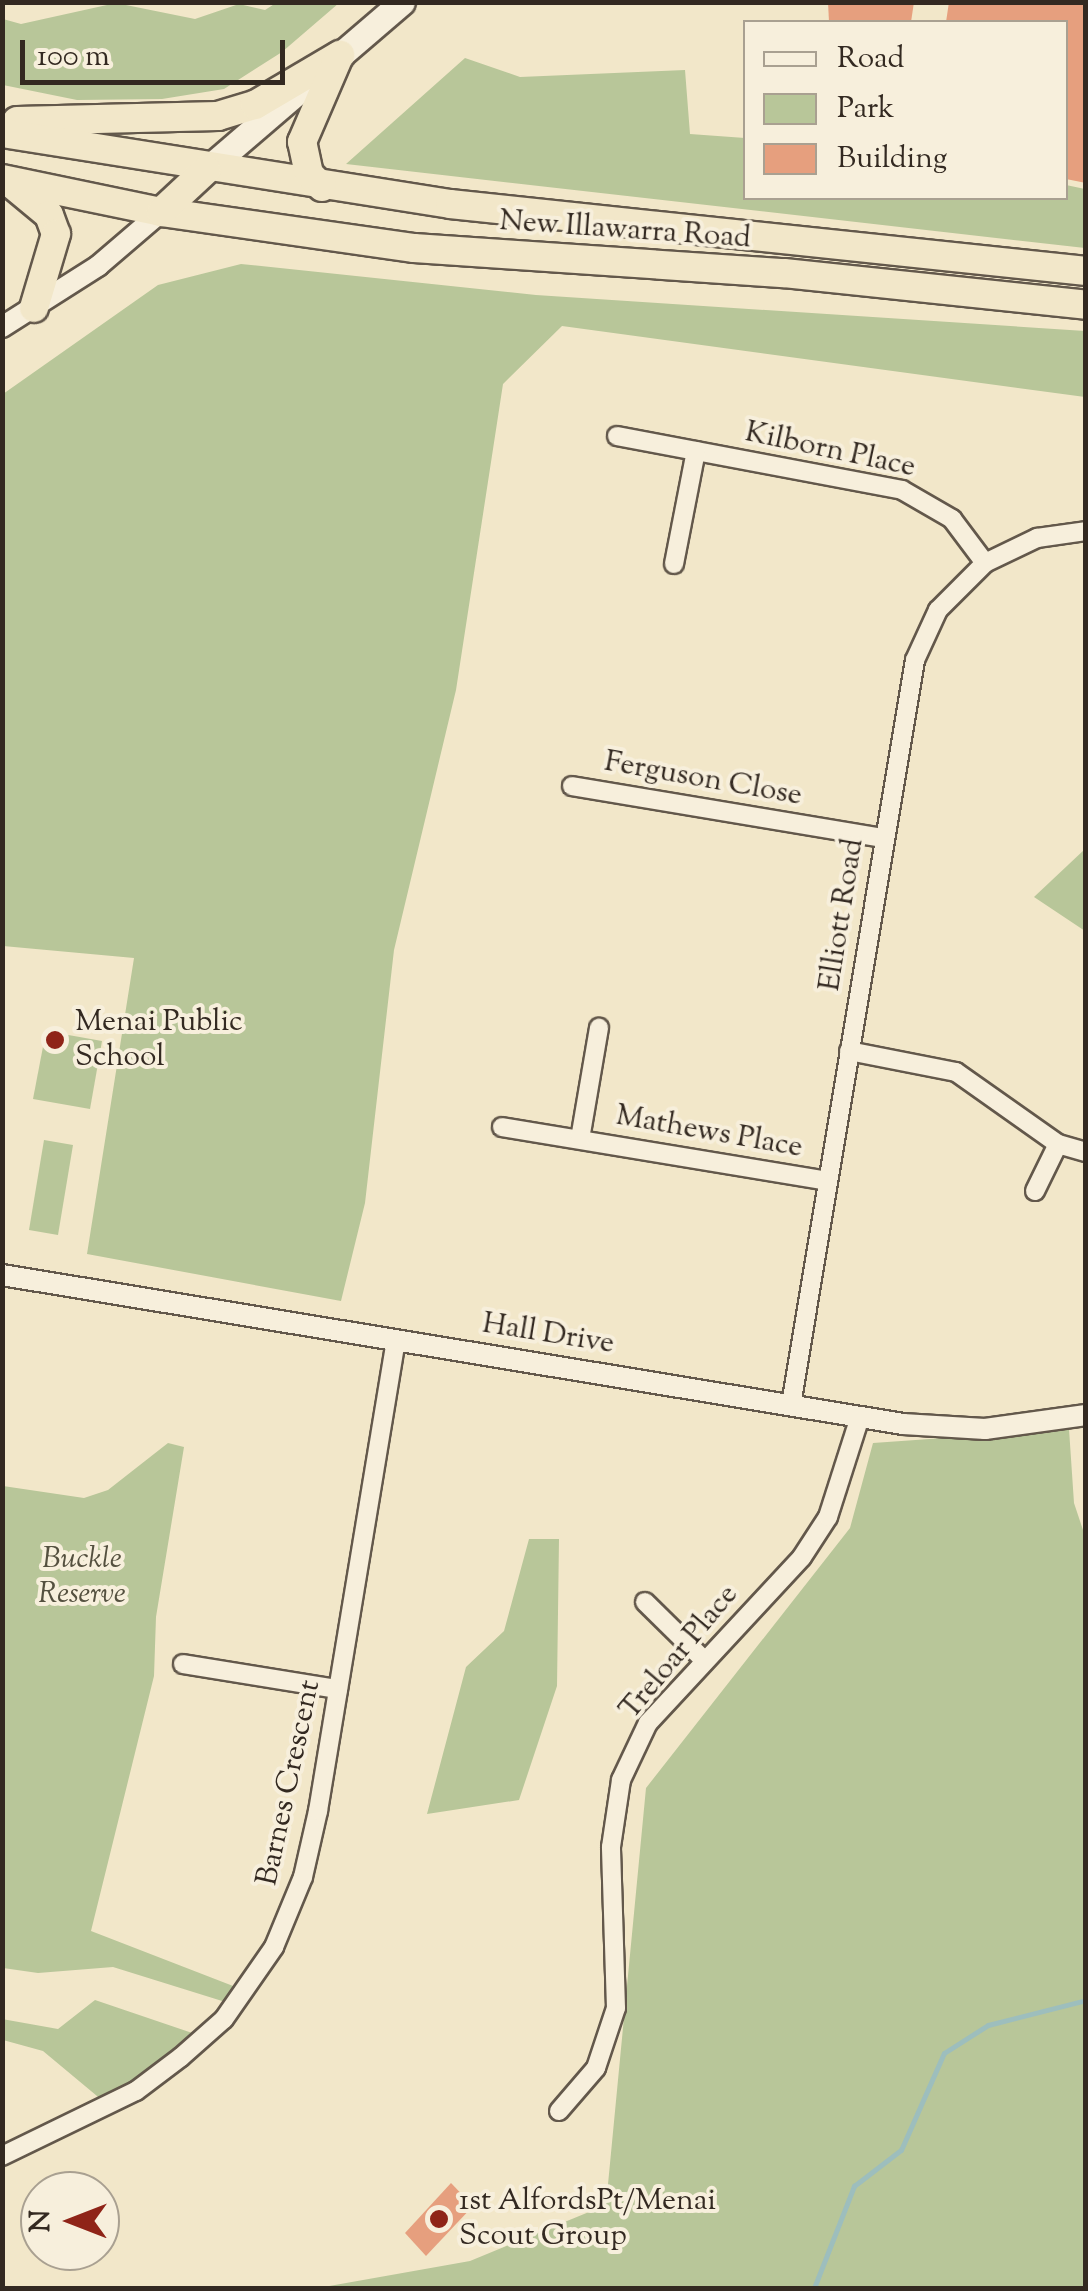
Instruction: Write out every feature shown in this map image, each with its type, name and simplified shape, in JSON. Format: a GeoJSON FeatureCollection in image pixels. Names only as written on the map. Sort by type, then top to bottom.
{"type":"FeatureCollection","features":[{"type":"Feature","properties":{"kind":"highway"},"geometry":{"type":"LineString","coordinates":[[2,121],[218,116],[255,105],[340,55]]}},
{"type":"Feature","properties":{"kind":"highway"},"geometry":{"type":"LineString","coordinates":[[322,187],[309,174],[302,142],[310,111],[340,55]]}},
{"type":"Feature","properties":{"kind":"highway","name":"New Illawarra Road"},"geometry":{"type":"LineString","coordinates":[[2,132],[322,187],[1086,270]]}},
{"type":"Feature","properties":{"kind":"highway"},"geometry":{"type":"LineString","coordinates":[[161,212],[206,170]]}},
{"type":"Feature","properties":{"kind":"highway"},"geometry":{"type":"LineString","coordinates":[[2,180],[32,196],[56,234],[34,308]]}},
{"type":"Feature","properties":{"kind":"highway","name":"New Illawarra Road"},"geometry":{"type":"LineString","coordinates":[[2,180],[161,212],[496,256],[784,273],[1086,305]]}},
{"type":"Feature","properties":{"kind":"main road"},"geometry":{"type":"LineString","coordinates":[[206,170],[402,2]]}},
{"type":"Feature","properties":{"kind":"street"},"geometry":{"type":"LineString","coordinates":[[2,327],[34,308],[161,212]]}},
{"type":"Feature","properties":{"kind":"street","name":"Kilborn Place"},"geometry":{"type":"LineString","coordinates":[[617,436],[921,497],[952,520],[984,563]]}},
{"type":"Feature","properties":{"kind":"street"},"geometry":{"type":"LineString","coordinates":[[674,564],[696,451]]}},
{"type":"Feature","properties":{"kind":"street","name":"Elliott Road"},"geometry":{"type":"LineString","coordinates":[[791,1405],[914,660],[938,610],[984,563],[1037,538],[1086,531]]}},
{"type":"Feature","properties":{"kind":"street","name":"Ferguson Close"},"geometry":{"type":"LineString","coordinates":[[572,786],[884,838]]}},
{"type":"Feature","properties":{"kind":"street","name":"Mathews Place"},"geometry":{"type":"LineString","coordinates":[[580,1139],[599,1028]]}},
{"type":"Feature","properties":{"kind":"street"},"geometry":{"type":"LineString","coordinates":[[849,1051],[956,1072],[1058,1144],[1086,1152]]}},
{"type":"Feature","properties":{"kind":"street","name":"Mathews Place"},"geometry":{"type":"LineString","coordinates":[[502,1127],[828,1181]]}},
{"type":"Feature","properties":{"kind":"street"},"geometry":{"type":"LineString","coordinates":[[1035,1191],[1058,1144]]}},
{"type":"Feature","properties":{"kind":"street","name":"Hall Drive"},"geometry":{"type":"LineString","coordinates":[[2,1275],[860,1417],[969,1429],[1086,1415]]}},
{"type":"Feature","properties":{"kind":"street","name":"Barnes Crescent"},"geometry":{"type":"LineString","coordinates":[[2,2156],[136,2091],[224,2019],[274,1947],[303,1877],[396,1340]]}},
{"type":"Feature","properties":{"kind":"street","name":"Treloar Place"},"geometry":{"type":"LineString","coordinates":[[558,2110],[596,2068],[616,2008],[611,1847],[621,1780],[648,1723],[802,1556],[828,1517],[860,1417]]}},
{"type":"Feature","properties":{"kind":"street"},"geometry":{"type":"LineString","coordinates":[[644,1602],[703,1659]]}},
{"type":"Feature","properties":{"kind":"street"},"geometry":{"type":"LineString","coordinates":[[183,1664],[338,1690]]}},
{"type":"Feature","properties":{"kind":"green space"},"geometry":{"type":"Polygon","coordinates":[[[116,3],[195,19],[239,4],[265,10],[276,3],[339,3],[282,52],[224,89],[162,99],[77,100],[3,85],[3,19],[21,24],[116,3]]]}},
{"type":"Feature","properties":{"kind":"green space"},"geometry":{"type":"Polygon","coordinates":[[[465,58],[520,77],[685,70],[690,134],[743,138],[743,200],[1068,200],[1068,185],[1085,189],[1085,248],[346,164],[465,58]]]}},
{"type":"Feature","properties":{"kind":"green space"},"geometry":{"type":"Polygon","coordinates":[[[241,264],[536,295],[1085,331],[1085,397],[562,326],[503,384],[456,690],[394,950],[365,1203],[341,1301],[87,1254],[134,958],[3,946],[3,394],[158,285],[241,264]]]}},
{"type":"Feature","properties":{"kind":"green space"},"geometry":{"type":"Polygon","coordinates":[[[1085,849],[1085,931],[1034,897],[1085,849]]]}},
{"type":"Feature","properties":{"kind":"green space"},"geometry":{"type":"Polygon","coordinates":[[[46,1031],[102,1041],[90,1109],[33,1099],[46,1031]]]}},
{"type":"Feature","properties":{"kind":"green space"},"geometry":{"type":"Polygon","coordinates":[[[44,1140],[73,1145],[58,1235],[29,1230],[44,1140]]]}},
{"type":"Feature","properties":{"kind":"green space"},"geometry":{"type":"Polygon","coordinates":[[[1069,1429],[1074,1503],[1086,1539],[1085,2288],[318,2288],[470,2261],[606,2205],[646,1788],[850,1528],[873,1443],[1069,1429]]]}},
{"type":"Feature","properties":{"kind":"green space","name":"Buckle Reserve"},"geometry":{"type":"Polygon","coordinates":[[[168,1443],[184,1447],[156,1617],[154,1676],[91,1931],[246,1991],[235,2005],[113,1967],[38,1973],[3,1968],[3,1486],[84,1498],[108,1490],[168,1443]]]}},
{"type":"Feature","properties":{"kind":"green space"},"geometry":{"type":"Polygon","coordinates":[[[529,1539],[559,1539],[557,1686],[519,1800],[427,1814],[466,1667],[504,1631],[529,1539]]]}},
{"type":"Feature","properties":{"kind":"green space"},"geometry":{"type":"Polygon","coordinates":[[[95,2000],[204,2037],[109,2106],[43,2051],[3,2040],[2,2019],[58,2029],[95,2000]]]}},
{"type":"Feature","properties":{"kind":"building"},"geometry":{"type":"Polygon","coordinates":[[[828,2],[914,2],[911,20],[829,20],[828,2]]]}},
{"type":"Feature","properties":{"kind":"building"},"geometry":{"type":"Polygon","coordinates":[[[949,2],[1086,2],[1086,183],[1068,179],[1068,20],[946,20],[949,2]]]}},
{"type":"Feature","properties":{"kind":"building","name":"1st AlfordsPt/Menai Scout Group"},"geometry":{"type":"Polygon","coordinates":[[[451,2183],[473,2206],[426,2256],[405,2233],[451,2183]]]}},
{"type":"Feature","properties":{"kind":"waterway"},"geometry":{"type":"LineString","coordinates":[[814,2288],[854,2186],[901,2150],[944,2053],[988,2025],[1086,2000]]}},
{"type":"Feature","properties":{"kind":"place","name":"Menai Public School"},"geometry":{"type":"Point","coordinates":[55,1040]}},
{"type":"Feature","properties":{"kind":"place","name":"1st AlfordsPt/Menai Scout Group"},"geometry":{"type":"Point","coordinates":[439,2219]}}]}
